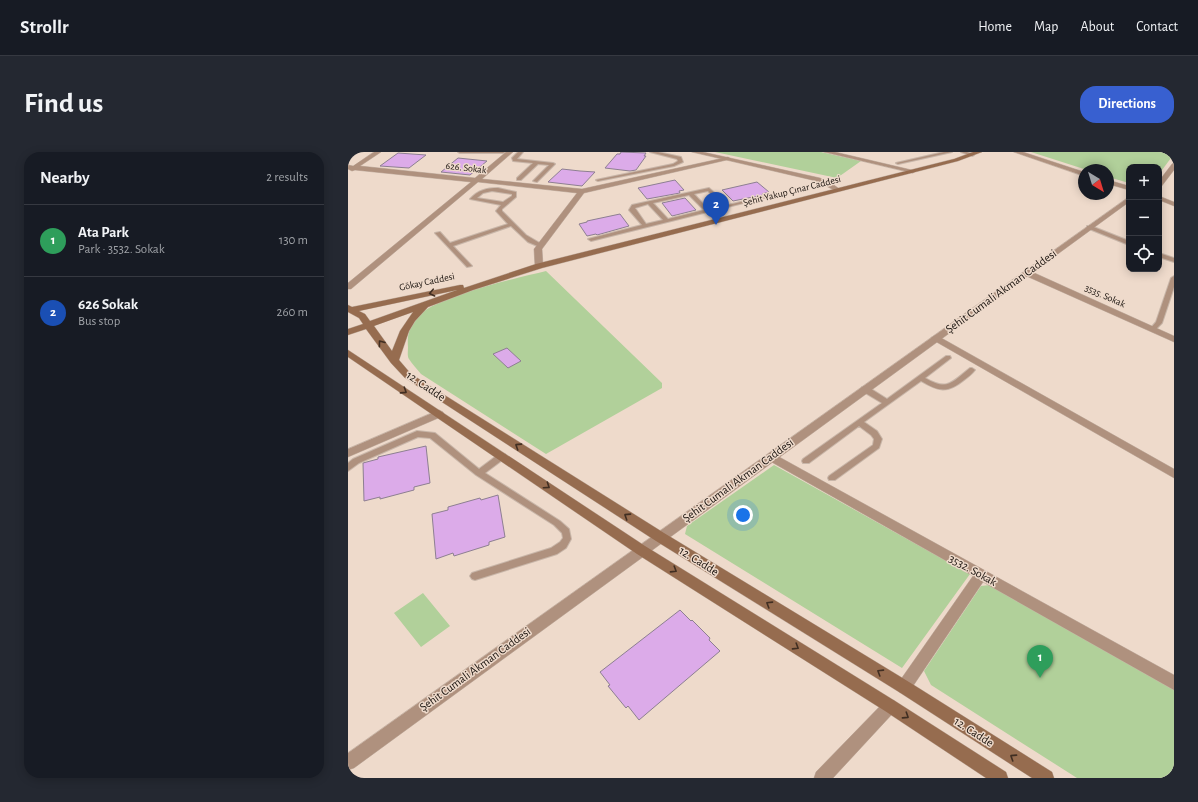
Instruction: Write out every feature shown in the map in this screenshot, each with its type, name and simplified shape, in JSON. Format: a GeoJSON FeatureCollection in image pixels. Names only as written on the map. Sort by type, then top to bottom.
{"type":"FeatureCollection","features":[{"type":"Feature","properties":{"kind":"main road","name":"Şehit Yakup Çınar Caddesi"},"geometry":{"type":"LineString","coordinates":[[470,288],[539,266],[913,171],[979,152]]}},
{"type":"Feature","properties":{"kind":"main road","name":"Gökay Caddesi"},"geometry":{"type":"LineString","coordinates":[[349,309],[462,286],[470,288]]}},
{"type":"Feature","properties":{"kind":"main road","name":"Gökay Caddesi"},"geometry":{"type":"LineString","coordinates":[[348,332],[470,288]]}},
{"type":"Feature","properties":{"kind":"main road"},"geometry":{"type":"LineString","coordinates":[[394,361],[402,334],[408,324],[429,304]]}},
{"type":"Feature","properties":{"kind":"main road","name":"12. Cadde"},"geometry":{"type":"LineString","coordinates":[[349,309],[362,316],[394,361],[408,376],[660,537],[904,687],[1046,778]]}},
{"type":"Feature","properties":{"kind":"main road","name":"12. Cadde"},"geometry":{"type":"LineString","coordinates":[[348,353],[641,550],[890,706],[1000,778]]}},
{"type":"Feature","properties":{"kind":"street"},"geometry":{"type":"LineString","coordinates":[[350,168],[378,152]]}},
{"type":"Feature","properties":{"kind":"street"},"geometry":{"type":"LineString","coordinates":[[348,287],[510,152]]}},
{"type":"Feature","properties":{"kind":"street"},"geometry":{"type":"LineString","coordinates":[[695,152],[818,179],[838,190]]}},
{"type":"Feature","properties":{"kind":"street"},"geometry":{"type":"LineString","coordinates":[[826,152],[913,171]]}},
{"type":"Feature","properties":{"kind":"street"},"geometry":{"type":"LineString","coordinates":[[1017,152],[1078,172]]}},
{"type":"Feature","properties":{"kind":"street","name":"626. Sokak"},"geometry":{"type":"LineString","coordinates":[[350,168],[582,191],[728,159]]}},
{"type":"Feature","properties":{"kind":"street"},"geometry":{"type":"LineString","coordinates":[[1162,182],[1174,165]]}},
{"type":"Feature","properties":{"kind":"street"},"geometry":{"type":"LineString","coordinates":[[1114,184],[1126,187]]}},
{"type":"Feature","properties":{"kind":"street"},"geometry":{"type":"LineString","coordinates":[[539,266],[537,250],[582,191]]}},
{"type":"Feature","properties":{"kind":"street"},"geometry":{"type":"LineString","coordinates":[[1162,199],[1174,204]]}},
{"type":"Feature","properties":{"kind":"street","name":"Şehit Cumali Akman Caddesi"},"geometry":{"type":"LineString","coordinates":[[348,762],[1128,200]]}},
{"type":"Feature","properties":{"kind":"street","name":"3535. Sokak"},"geometry":{"type":"LineString","coordinates":[[1027,272],[1174,339]]}},
{"type":"Feature","properties":{"kind":"street"},"geometry":{"type":"LineString","coordinates":[[936,338],[1174,474]]}},
{"type":"Feature","properties":{"kind":"street"},"geometry":{"type":"LineString","coordinates":[[348,453],[439,414]]}},
{"type":"Feature","properties":{"kind":"street","name":"3532. Sokak"},"geometry":{"type":"LineString","coordinates":[[772,457],[1174,683]]}},
{"type":"Feature","properties":{"kind":"street"},"geometry":{"type":"LineString","coordinates":[[904,687],[981,575]]}},
{"type":"Feature","properties":{"kind":"street"},"geometry":{"type":"LineString","coordinates":[[822,778],[890,706]]}},
{"type":"Feature","properties":{"kind":"lane"},"geometry":{"type":"LineString","coordinates":[[460,152],[503,152]]}},
{"type":"Feature","properties":{"kind":"lane"},"geometry":{"type":"LineString","coordinates":[[521,152],[514,158],[515,160],[553,164],[535,181]]}},
{"type":"Feature","properties":{"kind":"lane"},"geometry":{"type":"LineString","coordinates":[[598,180],[674,165],[681,162],[679,158],[652,152]]}},
{"type":"Feature","properties":{"kind":"lane"},"geometry":{"type":"LineString","coordinates":[[898,163],[950,152]]}},
{"type":"Feature","properties":{"kind":"lane"},"geometry":{"type":"LineString","coordinates":[[963,152],[972,155]]}},
{"type":"Feature","properties":{"kind":"lane"},"geometry":{"type":"LineString","coordinates":[[519,179],[537,162]]}},
{"type":"Feature","properties":{"kind":"lane"},"geometry":{"type":"LineString","coordinates":[[645,226],[632,208],[649,202],[709,189],[726,206]]}},
{"type":"Feature","properties":{"kind":"lane"},"geometry":{"type":"LineString","coordinates":[[504,204],[473,199],[479,192],[491,190],[514,193],[514,196],[500,208],[499,211],[532,242],[540,245]]}},
{"type":"Feature","properties":{"kind":"lane"},"geometry":{"type":"LineString","coordinates":[[690,193],[707,211]]}},
{"type":"Feature","properties":{"kind":"lane"},"geometry":{"type":"LineString","coordinates":[[591,239],[774,195]]}},
{"type":"Feature","properties":{"kind":"lane"},"geometry":{"type":"LineString","coordinates":[[649,202],[666,220]]}},
{"type":"Feature","properties":{"kind":"lane"},"geometry":{"type":"LineString","coordinates":[[687,215],[696,226]]}},
{"type":"Feature","properties":{"kind":"lane"},"geometry":{"type":"LineString","coordinates":[[449,245],[513,224]]}},
{"type":"Feature","properties":{"kind":"lane"},"geometry":{"type":"LineString","coordinates":[[1089,227],[1126,242]]}},
{"type":"Feature","properties":{"kind":"lane"},"geometry":{"type":"LineString","coordinates":[[438,233],[469,266]]}},
{"type":"Feature","properties":{"kind":"lane"},"geometry":{"type":"LineString","coordinates":[[1162,256],[1174,260]]}},
{"type":"Feature","properties":{"kind":"lane"},"geometry":{"type":"LineString","coordinates":[[1153,329],[1159,324],[1174,278]]}},
{"type":"Feature","properties":{"kind":"lane"},"geometry":{"type":"LineString","coordinates":[[806,461],[948,358]]}},
{"type":"Feature","properties":{"kind":"lane"},"geometry":{"type":"LineString","coordinates":[[920,378],[938,388],[944,389],[951,387],[972,370]]}},
{"type":"Feature","properties":{"kind":"lane"},"geometry":{"type":"LineString","coordinates":[[865,389],[886,402]]}},
{"type":"Feature","properties":{"kind":"lane"},"geometry":{"type":"LineString","coordinates":[[832,478],[876,446],[878,439],[874,433],[860,423]]}},
{"type":"Feature","properties":{"kind":"lane"},"geometry":{"type":"LineString","coordinates":[[348,468],[356,461],[417,434],[425,433],[432,435],[479,473],[557,523],[566,532],[567,539],[563,545],[554,551],[475,576]]}},
{"type":"Feature","properties":{"kind":"lane"},"geometry":{"type":"LineString","coordinates":[[479,473],[502,456]]}},
{"type":"Feature","properties":{"kind":"green space"},"geometry":{"type":"Polygon","coordinates":[[[715,152],[821,152],[861,161],[837,178],[715,152]]]}},
{"type":"Feature","properties":{"kind":"green space"},"geometry":{"type":"Polygon","coordinates":[[[1031,152],[1174,152],[1162,170],[1162,164],[1126,164],[1126,182],[1114,179],[1114,164],[1078,164],[1078,167],[1031,152]]]}},
{"type":"Feature","properties":{"kind":"green space"},"geometry":{"type":"Polygon","coordinates":[[[546,271],[662,383],[662,388],[546,454],[421,374],[409,359],[408,339],[410,328],[416,318],[426,310],[441,302],[496,283],[546,271]]]}},
{"type":"Feature","properties":{"kind":"green space"},"geometry":{"type":"Polygon","coordinates":[[[774,465],[970,574],[902,668],[685,534],[687,526],[774,465]]]}},
{"type":"Feature","properties":{"kind":"green space"},"geometry":{"type":"Polygon","coordinates":[[[990,585],[1174,690],[1174,778],[1077,778],[931,685],[924,671],[981,586],[990,585]]]}},
{"type":"Feature","properties":{"kind":"green space"},"geometry":{"type":"Polygon","coordinates":[[[423,593],[450,626],[421,647],[394,613],[423,593]]]}},
{"type":"Feature","properties":{"kind":"building"},"geometry":{"type":"Polygon","coordinates":[[[621,152],[646,153],[644,156],[646,156],[636,170],[630,171],[605,168],[617,154],[620,154],[621,152]]]}},
{"type":"Feature","properties":{"kind":"building"},"geometry":{"type":"Polygon","coordinates":[[[398,153],[426,155],[409,168],[380,166],[398,153]]]}},
{"type":"Feature","properties":{"kind":"building"},"geometry":{"type":"Polygon","coordinates":[[[458,158],[487,161],[470,175],[441,172],[458,158]]]}},
{"type":"Feature","properties":{"kind":"building"},"geometry":{"type":"Polygon","coordinates":[[[562,169],[595,172],[582,186],[548,182],[562,169]]]}},
{"type":"Feature","properties":{"kind":"building"},"geometry":{"type":"Polygon","coordinates":[[[675,180],[684,190],[679,191],[680,193],[647,199],[638,188],[675,180]]]}},
{"type":"Feature","properties":{"kind":"building"},"geometry":{"type":"Polygon","coordinates":[[[757,182],[769,192],[762,194],[763,195],[733,201],[722,190],[757,182]]]}},
{"type":"Feature","properties":{"kind":"building"},"geometry":{"type":"Polygon","coordinates":[[[685,198],[696,210],[672,216],[662,203],[685,198]]]}},
{"type":"Feature","properties":{"kind":"building"},"geometry":{"type":"Polygon","coordinates":[[[620,214],[629,226],[597,235],[587,236],[579,224],[587,221],[620,214]]]}},
{"type":"Feature","properties":{"kind":"building"},"geometry":{"type":"Polygon","coordinates":[[[507,348],[521,361],[508,368],[493,354],[507,348]]]}},
{"type":"Feature","properties":{"kind":"building"},"geometry":{"type":"Polygon","coordinates":[[[426,446],[430,483],[414,487],[414,490],[380,499],[380,497],[364,501],[363,463],[378,459],[378,457],[426,446]]]}},
{"type":"Feature","properties":{"kind":"building"},"geometry":{"type":"Polygon","coordinates":[[[498,495],[505,537],[489,542],[489,545],[454,556],[453,553],[436,559],[432,514],[448,510],[448,507],[480,498],[481,500],[498,495]]]}},
{"type":"Feature","properties":{"kind":"building"},"geometry":{"type":"Polygon","coordinates":[[[680,610],[710,638],[709,640],[720,651],[639,720],[628,706],[626,708],[608,686],[610,685],[600,672],[680,610]]]}},
{"type":"Feature","properties":{"kind":"place","name":"626 Sokak"},"geometry":{"type":"Point","coordinates":[716,225]}},
{"type":"Feature","properties":{"kind":"place","name":"Ata Park"},"geometry":{"type":"Point","coordinates":[1040,678]}}]}
